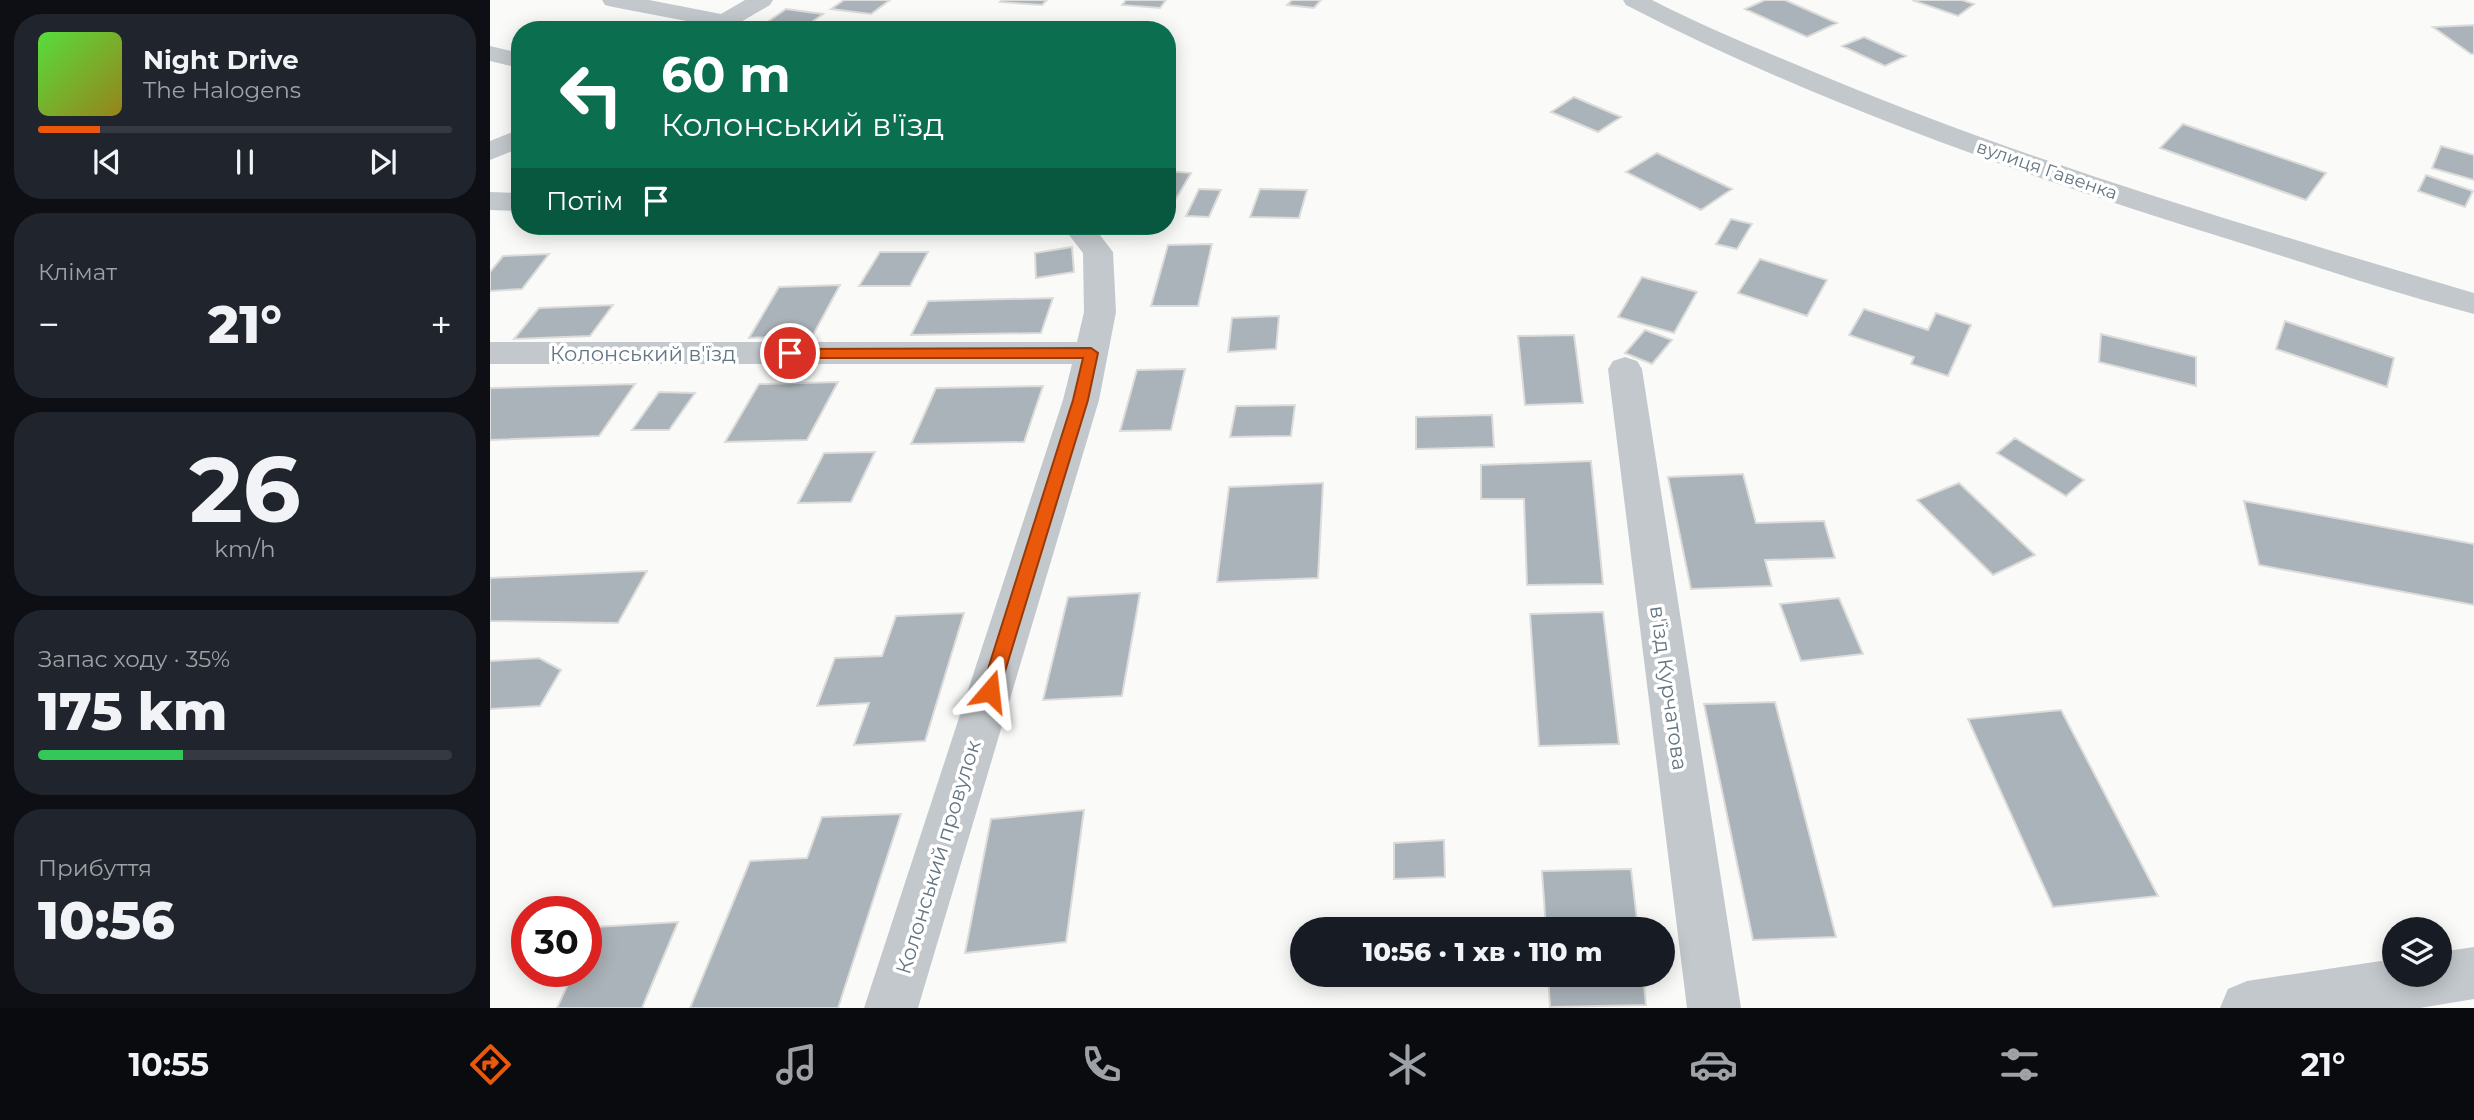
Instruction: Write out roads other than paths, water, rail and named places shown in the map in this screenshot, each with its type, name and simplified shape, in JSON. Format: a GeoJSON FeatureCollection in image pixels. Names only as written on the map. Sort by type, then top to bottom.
{"type":"FeatureCollection","features":[{"type":"Feature","properties":{"kind":"street"},"geometry":{"type":"LineString","coordinates":[[613,0],[700,21]]}},
{"type":"Feature","properties":{"kind":"street"},"geometry":{"type":"LineString","coordinates":[[723,21],[762,0]]}},
{"type":"Feature","properties":{"kind":"street","name":"вулиця Гавенка"},"geometry":{"type":"LineString","coordinates":[[1634,0],[1831,91],[1931,131],[2185,216],[2474,304]]}},
{"type":"Feature","properties":{"kind":"street"},"geometry":{"type":"LineString","coordinates":[[490,52],[511,58]]}},
{"type":"Feature","properties":{"kind":"street"},"geometry":{"type":"LineString","coordinates":[[490,152],[511,142]]}},
{"type":"Feature","properties":{"kind":"street"},"geometry":{"type":"LineString","coordinates":[[490,201],[511,202]]}},
{"type":"Feature","properties":{"kind":"street","name":"Колонський провулок"},"geometry":{"type":"LineString","coordinates":[[891,1008],[1081,400],[1100,312],[1098,252],[1084,235]]}},
{"type":"Feature","properties":{"kind":"street","name":"Колонський в'їзд"},"geometry":{"type":"LineString","coordinates":[[490,354],[1091,353]]}},
{"type":"Feature","properties":{"kind":"street","name":"в'їзд Курчатова"},"geometry":{"type":"LineString","coordinates":[[1625,369],[1714,1008]]}},
{"type":"Feature","properties":{"kind":"street"},"geometry":{"type":"LineString","coordinates":[[2247,1008],[2474,973]]}}]}
